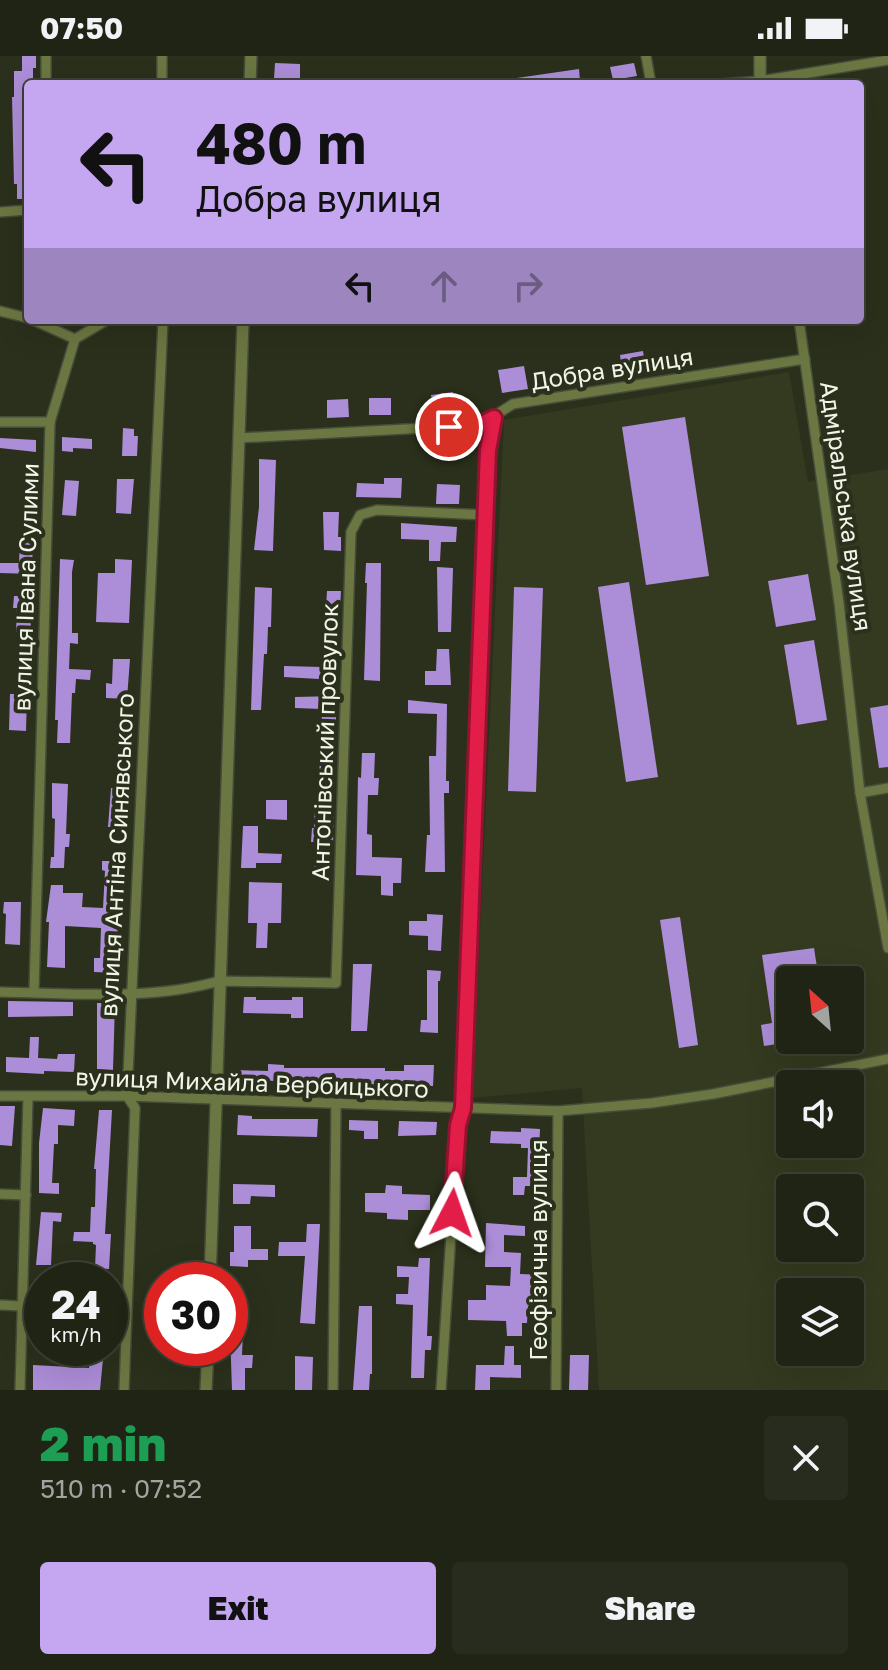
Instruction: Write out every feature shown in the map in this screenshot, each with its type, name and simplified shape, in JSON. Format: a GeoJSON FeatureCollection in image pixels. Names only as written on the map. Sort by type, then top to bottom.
{"type":"FeatureCollection","features":[{"type":"Feature","properties":{"kind":"street"},"geometry":{"type":"LineString","coordinates":[[46,56],[46,80]]}},
{"type":"Feature","properties":{"kind":"street"},"geometry":{"type":"LineString","coordinates":[[162,56],[162,80]]}},
{"type":"Feature","properties":{"kind":"street"},"geometry":{"type":"LineString","coordinates":[[250,80],[251,56]]}},
{"type":"Feature","properties":{"kind":"street"},"geometry":{"type":"LineString","coordinates":[[646,56],[650,80]]}},
{"type":"Feature","properties":{"kind":"street"},"geometry":{"type":"LineString","coordinates":[[760,56],[760,80]]}},
{"type":"Feature","properties":{"kind":"street"},"geometry":{"type":"LineString","coordinates":[[772,80],[888,60]]}},
{"type":"Feature","properties":{"kind":"street"},"geometry":{"type":"LineString","coordinates":[[0,212],[24,210]]}},
{"type":"Feature","properties":{"kind":"street"},"geometry":{"type":"LineString","coordinates":[[0,311],[24,317]]}},
{"type":"Feature","properties":{"kind":"street"},"geometry":{"type":"LineString","coordinates":[[41,324],[75,339],[100,324]]}},
{"type":"Feature","properties":{"kind":"street","name":"вулиця Антіна Синявського"},"geometry":{"type":"LineString","coordinates":[[124,1390],[135,1108],[127,1096],[163,324]]}},
{"type":"Feature","properties":{"kind":"street"},"geometry":{"type":"LineString","coordinates":[[211,1262],[243,324]]}},
{"type":"Feature","properties":{"kind":"street","name":"Адміральська вулиця"},"geometry":{"type":"LineString","coordinates":[[800,324],[839,603],[860,793],[888,948]]}},
{"type":"Feature","properties":{"kind":"street","name":"вулиця Івана Сулими"},"geometry":{"type":"LineString","coordinates":[[34,992],[50,422],[75,339]]}},
{"type":"Feature","properties":{"kind":"street","name":"Добра вулиця"},"geometry":{"type":"LineString","coordinates":[[239,438],[480,425],[513,404],[805,359]]}},
{"type":"Feature","properties":{"kind":"street"},"geometry":{"type":"LineString","coordinates":[[441,1390],[458,1125],[463,1108],[488,450],[494,418]]}},
{"type":"Feature","properties":{"kind":"street"},"geometry":{"type":"LineString","coordinates":[[0,422],[50,422]]}},
{"type":"Feature","properties":{"kind":"street","name":"Антонівський провулок"},"geometry":{"type":"LineString","coordinates":[[219,981],[336,983],[351,532],[356,521],[360,515],[377,510],[487,515]]}},
{"type":"Feature","properties":{"kind":"street"},"geometry":{"type":"LineString","coordinates":[[860,793],[888,788]]}},
{"type":"Feature","properties":{"kind":"street"},"geometry":{"type":"LineString","coordinates":[[0,992],[132,993],[219,981]]}},
{"type":"Feature","properties":{"kind":"street","name":"вулиця Михайла Вербицького"},"geometry":{"type":"LineString","coordinates":[[0,1096],[127,1096],[558,1111],[713,1094],[885,1061]]}},
{"type":"Feature","properties":{"kind":"street"},"geometry":{"type":"LineString","coordinates":[[20,1390],[28,1097]]}},
{"type":"Feature","properties":{"kind":"street"},"geometry":{"type":"LineString","coordinates":[[333,1390],[336,1104]]}},
{"type":"Feature","properties":{"kind":"street","name":"Геофізична вулиця"},"geometry":{"type":"LineString","coordinates":[[556,1390],[558,1111]]}},
{"type":"Feature","properties":{"kind":"street"},"geometry":{"type":"LineString","coordinates":[[0,1194],[26,1195]]}},
{"type":"Feature","properties":{"kind":"street"},"geometry":{"type":"LineString","coordinates":[[0,1305],[21,1306]]}},
{"type":"Feature","properties":{"kind":"street"},"geometry":{"type":"LineString","coordinates":[[206,1390],[207,1366]]}},
{"type":"Feature","properties":{"kind":"shaded area"},"geometry":{"type":"Polygon","coordinates":[[[789,372],[808,482],[888,469],[888,1390],[599,1390],[582,1088],[472,1098],[504,420],[789,372]]]}},
{"type":"Feature","properties":{"kind":"building"},"geometry":{"type":"Polygon","coordinates":[[[22,56],[36,56],[33,80],[24,80],[24,199],[17,199],[12,97],[14,71],[22,71],[22,56]]]}},
{"type":"Feature","properties":{"kind":"building"},"geometry":{"type":"Polygon","coordinates":[[[275,63],[300,64],[300,80],[274,79],[275,63]]]}},
{"type":"Feature","properties":{"kind":"building"},"geometry":{"type":"Polygon","coordinates":[[[634,63],[637,76],[613,80],[610,67],[634,63]]]}},
{"type":"Feature","properties":{"kind":"building"},"geometry":{"type":"Polygon","coordinates":[[[579,69],[580,80],[510,80],[579,69]]]}},
{"type":"Feature","properties":{"kind":"building"},"geometry":{"type":"Polygon","coordinates":[[[643,351],[645,365],[622,369],[620,355],[643,351]]]}},
{"type":"Feature","properties":{"kind":"building"},"geometry":{"type":"Polygon","coordinates":[[[524,366],[528,389],[502,393],[498,370],[524,366]]]}},
{"type":"Feature","properties":{"kind":"building"},"geometry":{"type":"Polygon","coordinates":[[[453,392],[456,412],[435,416],[431,395],[453,392]]]}},
{"type":"Feature","properties":{"kind":"building"},"geometry":{"type":"Polygon","coordinates":[[[369,398],[391,398],[391,415],[369,415],[369,398]]]}},
{"type":"Feature","properties":{"kind":"building"},"geometry":{"type":"Polygon","coordinates":[[[348,399],[349,417],[327,418],[327,400],[348,399]]]}},
{"type":"Feature","properties":{"kind":"building"},"geometry":{"type":"Polygon","coordinates":[[[685,417],[709,576],[646,585],[622,427],[685,417]]]}},
{"type":"Feature","properties":{"kind":"building"},"geometry":{"type":"Polygon","coordinates":[[[123,428],[134,429],[134,436],[138,436],[137,456],[122,456],[123,428]]]}},
{"type":"Feature","properties":{"kind":"building"},"geometry":{"type":"Polygon","coordinates":[[[62,437],[92,439],[92,449],[62,451],[62,437]]]}},
{"type":"Feature","properties":{"kind":"building"},"geometry":{"type":"Polygon","coordinates":[[[0,438],[36,440],[36,452],[0,448],[0,438]]]}},
{"type":"Feature","properties":{"kind":"building"},"geometry":{"type":"Polygon","coordinates":[[[259,459],[276,460],[273,551],[254,550],[259,507],[259,459]]]}},
{"type":"Feature","properties":{"kind":"building"},"geometry":{"type":"Polygon","coordinates":[[[384,478],[402,478],[401,498],[356,497],[357,483],[384,484],[384,478]]]}},
{"type":"Feature","properties":{"kind":"building"},"geometry":{"type":"Polygon","coordinates":[[[117,479],[134,479],[131,514],[116,513],[117,479]]]}},
{"type":"Feature","properties":{"kind":"building"},"geometry":{"type":"Polygon","coordinates":[[[65,480],[79,481],[76,516],[62,515],[65,480]]]}},
{"type":"Feature","properties":{"kind":"building"},"geometry":{"type":"Polygon","coordinates":[[[437,484],[460,485],[459,504],[436,504],[437,484]]]}},
{"type":"Feature","properties":{"kind":"building"},"geometry":{"type":"Polygon","coordinates":[[[323,512],[339,512],[341,551],[324,550],[323,512]]]}},
{"type":"Feature","properties":{"kind":"building"},"geometry":{"type":"Polygon","coordinates":[[[401,523],[457,527],[456,542],[441,542],[440,561],[429,561],[429,540],[401,539],[401,523]]]}},
{"type":"Feature","properties":{"kind":"building"},"geometry":{"type":"Polygon","coordinates":[[[20,540],[32,540],[33,574],[0,573],[0,563],[19,563],[20,540]]]}},
{"type":"Feature","properties":{"kind":"building"},"geometry":{"type":"Polygon","coordinates":[[[60,559],[74,560],[72,633],[78,633],[78,644],[70,643],[69,669],[91,670],[90,680],[76,679],[75,693],[72,693],[70,743],[57,743],[58,720],[55,720],[60,559]]]}},
{"type":"Feature","properties":{"kind":"building"},"geometry":{"type":"Polygon","coordinates":[[[115,559],[132,560],[129,623],[96,622],[98,573],[115,573],[115,559]]]}},
{"type":"Feature","properties":{"kind":"building"},"geometry":{"type":"Polygon","coordinates":[[[366,563],[381,563],[380,681],[364,680],[366,563]]]}},
{"type":"Feature","properties":{"kind":"building"},"geometry":{"type":"Polygon","coordinates":[[[437,567],[453,568],[451,632],[438,632],[437,567]]]}},
{"type":"Feature","properties":{"kind":"building"},"geometry":{"type":"Polygon","coordinates":[[[808,574],[816,620],[776,627],[768,581],[808,574]]]}},
{"type":"Feature","properties":{"kind":"building"},"geometry":{"type":"Polygon","coordinates":[[[629,582],[658,777],[626,782],[598,587],[629,582]]]}},
{"type":"Feature","properties":{"kind":"building"},"geometry":{"type":"Polygon","coordinates":[[[255,587],[272,588],[271,627],[268,627],[267,654],[264,654],[261,710],[251,710],[255,587]]]}},
{"type":"Feature","properties":{"kind":"building"},"geometry":{"type":"Polygon","coordinates":[[[514,587],[543,588],[536,792],[508,791],[514,587]]]}},
{"type":"Feature","properties":{"kind":"building"},"geometry":{"type":"Polygon","coordinates":[[[327,591],[341,591],[336,680],[284,677],[284,666],[322,667],[327,591]]]}},
{"type":"Feature","properties":{"kind":"building"},"geometry":{"type":"Polygon","coordinates":[[[14,596],[30,596],[31,632],[16,632],[14,596]]]}},
{"type":"Feature","properties":{"kind":"building"},"geometry":{"type":"Polygon","coordinates":[[[814,640],[827,720],[797,725],[784,645],[814,640]]]}},
{"type":"Feature","properties":{"kind":"building"},"geometry":{"type":"Polygon","coordinates":[[[437,649],[449,649],[451,685],[425,685],[425,671],[436,671],[437,649]]]}},
{"type":"Feature","properties":{"kind":"building"},"geometry":{"type":"Polygon","coordinates":[[[113,659],[130,659],[127,699],[106,698],[106,683],[112,684],[113,659]]]}},
{"type":"Feature","properties":{"kind":"building"},"geometry":{"type":"Polygon","coordinates":[[[10,694],[27,694],[26,731],[9,730],[10,694]]]}},
{"type":"Feature","properties":{"kind":"building"},"geometry":{"type":"Polygon","coordinates":[[[336,696],[331,801],[334,801],[333,842],[328,842],[327,867],[314,867],[314,842],[311,842],[315,801],[318,801],[322,712],[321,709],[295,708],[295,697],[336,696]]]}},
{"type":"Feature","properties":{"kind":"building"},"geometry":{"type":"Polygon","coordinates":[[[408,700],[447,704],[446,781],[449,781],[449,793],[444,793],[445,872],[425,872],[427,835],[430,835],[429,756],[436,756],[437,714],[408,713],[408,700]]]}},
{"type":"Feature","properties":{"kind":"building"},"geometry":{"type":"Polygon","coordinates":[[[888,705],[888,767],[879,768],[870,708],[888,705]]]}},
{"type":"Feature","properties":{"kind":"building"},"geometry":{"type":"Polygon","coordinates":[[[362,753],[375,753],[374,778],[379,778],[378,795],[368,795],[367,834],[372,835],[372,857],[402,858],[401,883],[393,883],[393,896],[381,895],[381,876],[356,875],[358,777],[361,778],[362,753]]]}},
{"type":"Feature","properties":{"kind":"building"},"geometry":{"type":"Polygon","coordinates":[[[52,783],[68,784],[66,834],[70,834],[69,847],[65,847],[64,868],[50,868],[51,857],[54,857],[55,819],[52,818],[52,783]]]}},
{"type":"Feature","properties":{"kind":"building"},"geometry":{"type":"Polygon","coordinates":[[[111,788],[123,788],[121,828],[108,827],[111,788]]]}},
{"type":"Feature","properties":{"kind":"building"},"geometry":{"type":"Polygon","coordinates":[[[266,800],[287,800],[287,820],[266,819],[266,800]]]}},
{"type":"Feature","properties":{"kind":"building"},"geometry":{"type":"Polygon","coordinates":[[[243,826],[258,826],[258,853],[282,854],[281,863],[256,863],[256,868],[241,868],[243,826]]]}},
{"type":"Feature","properties":{"kind":"building"},"geometry":{"type":"Polygon","coordinates":[[[102,861],[120,861],[116,973],[94,972],[94,958],[100,958],[101,928],[65,926],[65,968],[47,967],[49,922],[46,922],[51,885],[63,885],[63,893],[83,893],[82,907],[103,908],[105,871],[102,870],[102,861]]]}},
{"type":"Feature","properties":{"kind":"building"},"geometry":{"type":"Polygon","coordinates":[[[249,882],[282,883],[281,923],[268,923],[267,948],[256,948],[257,923],[248,923],[249,882]]]}},
{"type":"Feature","properties":{"kind":"building"},"geometry":{"type":"Polygon","coordinates":[[[4,902],[21,902],[20,945],[5,944],[4,902]]]}},
{"type":"Feature","properties":{"kind":"building"},"geometry":{"type":"Polygon","coordinates":[[[427,914],[443,915],[441,951],[428,950],[428,936],[409,935],[409,921],[427,921],[427,914]]]}},
{"type":"Feature","properties":{"kind":"building"},"geometry":{"type":"Polygon","coordinates":[[[680,917],[698,1045],[679,1048],[660,920],[680,917]]]}},
{"type":"Feature","properties":{"kind":"building"},"geometry":{"type":"Polygon","coordinates":[[[814,948],[817,966],[776,966],[776,1044],[764,1046],[761,1025],[772,1023],[762,955],[814,948]]]}},
{"type":"Feature","properties":{"kind":"building"},"geometry":{"type":"Polygon","coordinates":[[[353,964],[372,964],[367,1031],[351,1031],[353,964]]]}},
{"type":"Feature","properties":{"kind":"building"},"geometry":{"type":"Polygon","coordinates":[[[427,970],[441,971],[438,981],[438,1033],[420,1032],[421,1020],[427,1020],[427,970]]]}},
{"type":"Feature","properties":{"kind":"building"},"geometry":{"type":"Polygon","coordinates":[[[244,997],[292,1000],[292,997],[303,997],[303,1018],[291,1018],[291,1014],[243,1013],[244,997]]]}},
{"type":"Feature","properties":{"kind":"building"},"geometry":{"type":"Polygon","coordinates":[[[8,1001],[73,1002],[73,1016],[8,1017],[8,1001]]]}},
{"type":"Feature","properties":{"kind":"building"},"geometry":{"type":"Polygon","coordinates":[[[97,1003],[115,1003],[113,1070],[97,1069],[97,1003]]]}},
{"type":"Feature","properties":{"kind":"building"},"geometry":{"type":"Polygon","coordinates":[[[30,1037],[39,1037],[38,1058],[57,1059],[58,1054],[75,1054],[74,1072],[6,1072],[6,1057],[29,1058],[30,1037]]]}},
{"type":"Feature","properties":{"kind":"building"},"geometry":{"type":"Polygon","coordinates":[[[268,1064],[284,1065],[284,1068],[385,1068],[385,1071],[404,1071],[404,1065],[434,1065],[433,1086],[315,1086],[315,1083],[254,1080],[254,1085],[235,1084],[235,1070],[268,1071],[268,1064]]]}},
{"type":"Feature","properties":{"kind":"building"},"geometry":{"type":"Polygon","coordinates":[[[0,1106],[15,1106],[12,1146],[0,1145],[0,1106]]]}},
{"type":"Feature","properties":{"kind":"building"},"geometry":{"type":"Polygon","coordinates":[[[43,1108],[75,1110],[74,1126],[58,1125],[58,1144],[54,1144],[52,1183],[59,1183],[59,1194],[39,1193],[43,1108]]]}},
{"type":"Feature","properties":{"kind":"building"},"geometry":{"type":"Polygon","coordinates":[[[99,1110],[112,1110],[105,1234],[111,1234],[109,1262],[95,1262],[96,1245],[93,1242],[73,1241],[74,1232],[90,1232],[91,1207],[95,1207],[94,1169],[99,1110]]]}},
{"type":"Feature","properties":{"kind":"building"},"geometry":{"type":"Polygon","coordinates":[[[238,1115],[252,1116],[252,1119],[318,1119],[317,1137],[237,1135],[238,1115]]]}},
{"type":"Feature","properties":{"kind":"building"},"geometry":{"type":"Polygon","coordinates":[[[349,1120],[378,1121],[378,1139],[364,1139],[364,1131],[349,1130],[349,1120]]]}},
{"type":"Feature","properties":{"kind":"building"},"geometry":{"type":"Polygon","coordinates":[[[399,1121],[437,1122],[436,1135],[398,1136],[399,1121]]]}},
{"type":"Feature","properties":{"kind":"building"},"geometry":{"type":"Polygon","coordinates":[[[521,1128],[540,1129],[539,1153],[547,1153],[550,1186],[525,1186],[524,1195],[513,1195],[513,1177],[527,1177],[528,1148],[521,1148],[521,1144],[490,1143],[491,1131],[521,1132],[521,1128]]]}},
{"type":"Feature","properties":{"kind":"building"},"geometry":{"type":"Polygon","coordinates":[[[233,1184],[275,1185],[275,1197],[251,1196],[250,1204],[233,1204],[233,1184]]]}},
{"type":"Feature","properties":{"kind":"building"},"geometry":{"type":"Polygon","coordinates":[[[386,1185],[402,1186],[402,1194],[430,1195],[430,1210],[408,1210],[408,1220],[387,1219],[387,1213],[365,1212],[365,1193],[385,1193],[386,1185]]]}},
{"type":"Feature","properties":{"kind":"building"},"geometry":{"type":"Polygon","coordinates":[[[41,1212],[62,1213],[61,1222],[53,1221],[51,1262],[36,1262],[41,1212]]]}},
{"type":"Feature","properties":{"kind":"building"},"geometry":{"type":"Polygon","coordinates":[[[486,1223],[525,1226],[525,1236],[504,1235],[504,1252],[521,1253],[520,1274],[544,1275],[543,1306],[528,1306],[527,1323],[522,1323],[522,1336],[507,1336],[506,1321],[468,1320],[468,1300],[486,1300],[486,1285],[510,1286],[511,1267],[485,1267],[486,1223]]]}},
{"type":"Feature","properties":{"kind":"building"},"geometry":{"type":"Polygon","coordinates":[[[307,1224],[320,1224],[315,1324],[300,1323],[305,1256],[278,1256],[279,1242],[306,1242],[307,1224]]]}},
{"type":"Feature","properties":{"kind":"building"},"geometry":{"type":"Polygon","coordinates":[[[234,1226],[251,1226],[251,1249],[268,1249],[268,1260],[230,1262],[230,1252],[234,1252],[234,1226]]]}},
{"type":"Feature","properties":{"kind":"building"},"geometry":{"type":"Polygon","coordinates":[[[419,1258],[430,1258],[427,1336],[432,1336],[431,1350],[425,1350],[424,1378],[411,1378],[413,1305],[396,1304],[396,1294],[408,1294],[409,1277],[397,1277],[397,1266],[418,1267],[419,1258]]]}},
{"type":"Feature","properties":{"kind":"building"},"geometry":{"type":"Polygon","coordinates":[[[359,1306],[372,1306],[372,1374],[369,1390],[353,1390],[359,1306]]]}},
{"type":"Feature","properties":{"kind":"building"},"geometry":{"type":"Polygon","coordinates":[[[505,1346],[514,1346],[514,1365],[521,1365],[521,1378],[490,1377],[490,1390],[475,1390],[476,1365],[504,1365],[505,1346]]]}},
{"type":"Feature","properties":{"kind":"building"},"geometry":{"type":"Polygon","coordinates":[[[248,1355],[253,1355],[252,1368],[245,1368],[245,1390],[232,1390],[231,1366],[248,1366],[248,1355]]]}},
{"type":"Feature","properties":{"kind":"building"},"geometry":{"type":"Polygon","coordinates":[[[570,1355],[589,1355],[588,1390],[569,1390],[570,1355]]]}},
{"type":"Feature","properties":{"kind":"building"},"geometry":{"type":"Polygon","coordinates":[[[295,1356],[313,1357],[312,1390],[295,1390],[295,1356]]]}},
{"type":"Feature","properties":{"kind":"building"},"geometry":{"type":"Polygon","coordinates":[[[33,1366],[102,1366],[100,1390],[33,1390],[33,1366]]]}},
{"type":"Feature","properties":{"kind":"route"},"geometry":{"type":"LineString","coordinates":[[449,427],[480,425],[494,418],[488,450],[463,1108],[458,1125],[452,1213]]}}]}
